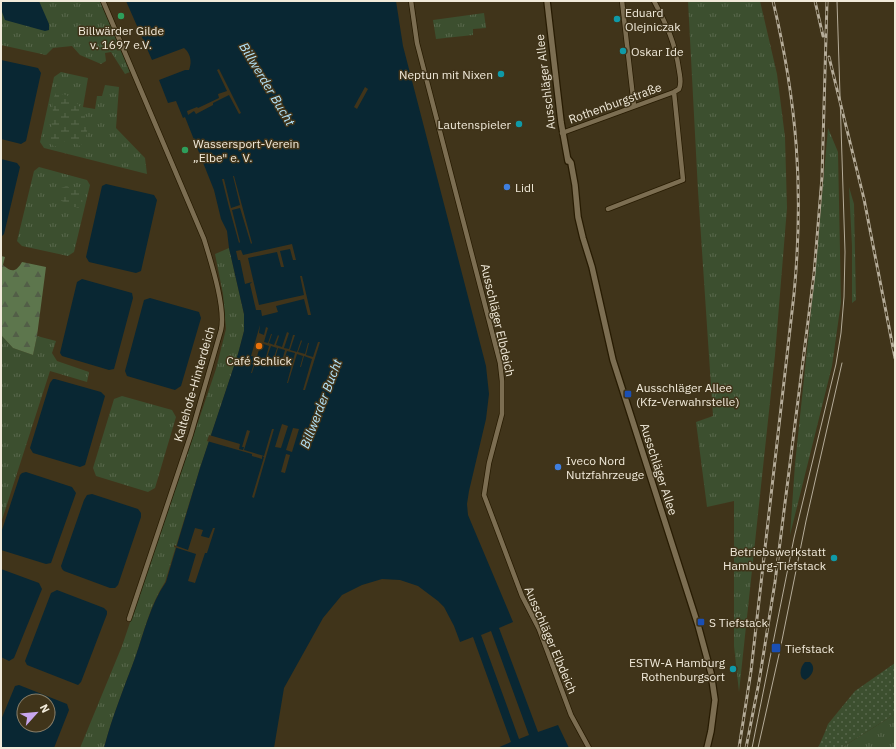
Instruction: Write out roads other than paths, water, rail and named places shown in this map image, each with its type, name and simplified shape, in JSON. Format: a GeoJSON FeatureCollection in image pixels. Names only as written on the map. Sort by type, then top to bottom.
{"type":"FeatureCollection","features":[{"type":"Feature","properties":{"kind":"street","name":"Kaltehofe-Hinterdeich"},"geometry":{"type":"LineString","coordinates":[[103,1],[204,239],[215,280],[222,316],[221,330],[191,434],[129,619]]}},
{"type":"Feature","properties":{"kind":"street","name":"Ausschläger Elbdeich"},"geometry":{"type":"LineString","coordinates":[[411,1],[417,43],[500,363],[502,381],[502,414],[489,463],[484,494],[522,596],[539,629],[571,715],[589,748]]}},
{"type":"Feature","properties":{"kind":"street"},"geometry":{"type":"LineString","coordinates":[[413,18],[415,1]]}},
{"type":"Feature","properties":{"kind":"street","name":"Ausschläger Allee"},"geometry":{"type":"LineString","coordinates":[[547,1],[562,133],[576,196],[581,233],[592,267],[613,360],[698,625],[710,667],[715,700],[707,748]]}},
{"type":"Feature","properties":{"kind":"street"},"geometry":{"type":"LineString","coordinates":[[622,1],[634,106]]}},
{"type":"Feature","properties":{"kind":"street","name":"Rothenburgstraße"},"geometry":{"type":"LineString","coordinates":[[562,133],[678,90],[681,85],[678,59],[674,43],[654,1]]}},
{"type":"Feature","properties":{"kind":"street","name":"Rothenburgstraße"},"geometry":{"type":"LineString","coordinates":[[608,209],[683,180],[674,92]]}},
{"type":"Feature","properties":{"kind":"water"},"geometry":{"type":"Polygon","coordinates":[[[2,1],[39,1],[49,24],[49,30],[45,31],[5,20],[2,12],[2,1]]]}},
{"type":"Feature","properties":{"kind":"water","name":"Billwerder Bucht"},"geometry":{"type":"Polygon","coordinates":[[[126,1],[396,1],[403,46],[486,366],[489,394],[486,419],[469,491],[467,504],[468,515],[513,622],[499,628],[538,732],[558,725],[569,748],[497,748],[511,742],[473,637],[460,642],[444,607],[418,586],[400,580],[382,579],[362,585],[342,595],[323,618],[284,688],[274,748],[104,748],[114,714],[148,619],[160,591],[166,582],[200,468],[238,354],[244,331],[244,314],[229,248],[227,231],[221,219],[214,190],[185,117],[183,118],[176,101],[168,103],[159,80],[185,70],[189,70],[191,61],[189,55],[184,48],[152,60],[126,1]],[[491,631],[481,635],[519,739],[529,735],[491,631]]]}},
{"type":"Feature","properties":{"kind":"water"},"geometry":{"type":"Polygon","coordinates":[[[1,60],[38,68],[41,73],[26,141],[21,144],[1,139],[1,60]]]}},
{"type":"Feature","properties":{"kind":"water"},"geometry":{"type":"Polygon","coordinates":[[[1,159],[17,163],[20,167],[4,234],[1,237],[1,159]]]}},
{"type":"Feature","properties":{"kind":"water"},"geometry":{"type":"Polygon","coordinates":[[[106,184],[154,195],[157,200],[141,271],[136,273],[89,262],[86,257],[102,186],[106,184]]]}},
{"type":"Feature","properties":{"kind":"water"},"geometry":{"type":"Polygon","coordinates":[[[82,279],[132,293],[133,298],[114,369],[109,370],[62,356],[60,353],[77,282],[82,279]]]}},
{"type":"Feature","properties":{"kind":"water"},"geometry":{"type":"Polygon","coordinates":[[[150,298],[199,312],[201,318],[181,386],[175,390],[127,376],[125,371],[144,300],[150,298]]]}},
{"type":"Feature","properties":{"kind":"water"},"geometry":{"type":"Polygon","coordinates":[[[53,379],[101,392],[105,396],[85,465],[80,467],[33,453],[30,448],[50,383],[53,379]]]}},
{"type":"Feature","properties":{"kind":"water"},"geometry":{"type":"Polygon","coordinates":[[[26,472],[72,487],[76,493],[51,563],[46,564],[1,550],[1,533],[20,475],[26,472]]]}},
{"type":"Feature","properties":{"kind":"water"},"geometry":{"type":"Polygon","coordinates":[[[92,494],[138,509],[141,513],[141,517],[118,585],[115,588],[110,588],[64,571],[61,566],[84,500],[87,495],[92,494]]]}},
{"type":"Feature","properties":{"kind":"water"},"geometry":{"type":"Polygon","coordinates":[[[1,569],[39,583],[42,589],[14,658],[9,661],[1,657],[1,569]]]}},
{"type":"Feature","properties":{"kind":"water"},"geometry":{"type":"Polygon","coordinates":[[[57,590],[104,608],[107,611],[81,682],[78,685],[27,665],[25,661],[51,593],[57,590]]]}},
{"type":"Feature","properties":{"kind":"water"},"geometry":{"type":"Polygon","coordinates":[[[805,662],[810,662],[812,664],[813,671],[812,674],[805,680],[801,676],[801,672],[805,662]]]}},
{"type":"Feature","properties":{"kind":"water"},"geometry":{"type":"Polygon","coordinates":[[[19,685],[39,693],[16,693],[16,733],[56,733],[56,700],[67,704],[69,710],[54,748],[1,748],[1,720],[15,686],[19,685]]]}},
{"type":"Feature","properties":{"kind":"tram line"},"geometry":{"type":"LineString","coordinates":[[752,748],[794,538],[836,364],[841,333],[844,297],[845,252],[837,1]]}},
{"type":"Feature","properties":{"kind":"tram line"},"geometry":{"type":"LineString","coordinates":[[758,748],[780,650],[806,521],[842,363]]}},
{"type":"Feature","properties":{"kind":"railway"},"geometry":{"type":"LineString","coordinates":[[739,748],[751,671],[794,294],[797,256],[798,182],[793,111],[788,75],[773,1]]}},
{"type":"Feature","properties":{"kind":"railway"},"geometry":{"type":"LineString","coordinates":[[815,1],[823,36]]}},
{"type":"Feature","properties":{"kind":"railway"},"geometry":{"type":"LineString","coordinates":[[746,748],[759,682],[775,582],[814,274],[822,177],[827,1]]}},
{"type":"Feature","properties":{"kind":"railway"},"geometry":{"type":"LineString","coordinates":[[829,57],[864,199],[895,358]]}},
{"type":"Feature","properties":{"kind":"place","name":"Billwärder Gilde v. 1697 e.V."},"geometry":{"type":"Point","coordinates":[121,16]}},
{"type":"Feature","properties":{"kind":"place","name":"Eduard Olejniczak"},"geometry":{"type":"Point","coordinates":[617,19]}},
{"type":"Feature","properties":{"kind":"place","name":"Oskar Ide"},"geometry":{"type":"Point","coordinates":[623,51]}},
{"type":"Feature","properties":{"kind":"place","name":"Neptun mit Nixen"},"geometry":{"type":"Point","coordinates":[501,74]}},
{"type":"Feature","properties":{"kind":"place","name":"Lautenspieler"},"geometry":{"type":"Point","coordinates":[519,124]}},
{"type":"Feature","properties":{"kind":"place","name":"Wassersport-Verein „Elbe\" e. V."},"geometry":{"type":"Point","coordinates":[185,150]}},
{"type":"Feature","properties":{"kind":"place","name":"Lidl"},"geometry":{"type":"Point","coordinates":[507,187]}},
{"type":"Feature","properties":{"kind":"place","name":"Café Schlick"},"geometry":{"type":"Point","coordinates":[259,346]}},
{"type":"Feature","properties":{"kind":"place","name":"Ausschläger Allee (Kfz-Verwahrstelle)"},"geometry":{"type":"Point","coordinates":[628,394]}},
{"type":"Feature","properties":{"kind":"place","name":"Iveco Nord Nutzfahrzeuge"},"geometry":{"type":"Point","coordinates":[558,467]}},
{"type":"Feature","properties":{"kind":"place","name":"Betriebswerkstatt Hamburg-Tiefstack"},"geometry":{"type":"Point","coordinates":[834,558]}},
{"type":"Feature","properties":{"kind":"place","name":"S Tiefstack"},"geometry":{"type":"Point","coordinates":[701,622]}},
{"type":"Feature","properties":{"kind":"place","name":"Tiefstack"},"geometry":{"type":"Point","coordinates":[776,648]}},
{"type":"Feature","properties":{"kind":"place","name":"ESTW-A Hamburg Rothenburgsort"},"geometry":{"type":"Point","coordinates":[733,669]}}]}
